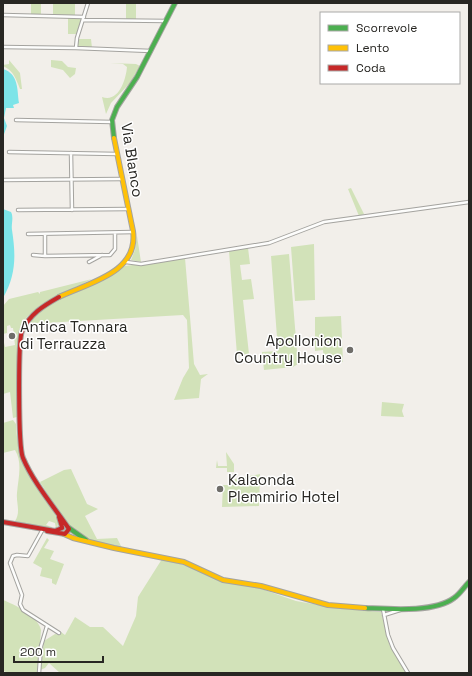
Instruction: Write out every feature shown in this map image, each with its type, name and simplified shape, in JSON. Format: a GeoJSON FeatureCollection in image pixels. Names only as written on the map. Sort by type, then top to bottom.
{"type":"FeatureCollection","features":[{"type":"Feature","properties":{"kind":"street"},"geometry":{"type":"LineString","coordinates":[[76,48],[77,38],[88,3]]}},
{"type":"Feature","properties":{"kind":"street","name":"Via Blanco"},"geometry":{"type":"LineString","coordinates":[[126,262],[130,256],[133,246],[133,232],[112,122],[118,102],[133,82],[175,3]]}},
{"type":"Feature","properties":{"kind":"street"},"geometry":{"type":"LineString","coordinates":[[3,15],[166,21]]}},
{"type":"Feature","properties":{"kind":"street"},"geometry":{"type":"LineString","coordinates":[[3,47],[150,51]]}},
{"type":"Feature","properties":{"kind":"street"},"geometry":{"type":"LineString","coordinates":[[16,120],[112,122]]}},
{"type":"Feature","properties":{"kind":"street"},"geometry":{"type":"LineString","coordinates":[[9,152],[117,154]]}},
{"type":"Feature","properties":{"kind":"street"},"geometry":{"type":"LineString","coordinates":[[72,153],[72,210]]}},
{"type":"Feature","properties":{"kind":"street"},"geometry":{"type":"LineString","coordinates":[[3,180],[122,179]]}},
{"type":"Feature","properties":{"kind":"street"},"geometry":{"type":"LineString","coordinates":[[64,534],[68,533],[55,509],[27,466],[19,443],[21,333],[27,320],[37,309],[113,271],[126,262],[141,264],[250,247],[269,243],[324,222],[469,202]]}},
{"type":"Feature","properties":{"kind":"street"},"geometry":{"type":"LineString","coordinates":[[18,210],[128,209]]}},
{"type":"Feature","properties":{"kind":"street"},"geometry":{"type":"LineString","coordinates":[[28,234],[133,232]]}},
{"type":"Feature","properties":{"kind":"street"},"geometry":{"type":"LineString","coordinates":[[33,256],[110,255],[114,252],[116,233]]}},
{"type":"Feature","properties":{"kind":"street"},"geometry":{"type":"LineString","coordinates":[[45,234],[45,256]]}},
{"type":"Feature","properties":{"kind":"street"},"geometry":{"type":"LineString","coordinates":[[89,262],[102,255]]}},
{"type":"Feature","properties":{"kind":"street"},"geometry":{"type":"LineString","coordinates":[[3,522],[45,530],[56,531],[65,528],[90,542]]}},
{"type":"Feature","properties":{"kind":"street"},"geometry":{"type":"LineString","coordinates":[[64,534],[65,528]]}},
{"type":"Feature","properties":{"kind":"street"},"geometry":{"type":"LineString","coordinates":[[45,530],[90,542],[184,562],[223,580],[261,586],[315,602],[383,609],[433,607],[454,598],[469,582]]}},
{"type":"Feature","properties":{"kind":"street"},"geometry":{"type":"LineString","coordinates":[[45,530],[28,556],[13,556],[10,563],[22,595],[21,607],[23,610],[59,633]]}},
{"type":"Feature","properties":{"kind":"street"},"geometry":{"type":"LineString","coordinates":[[384,614],[406,608]]}},
{"type":"Feature","properties":{"kind":"street"},"geometry":{"type":"LineString","coordinates":[[383,609],[388,635],[393,648],[408,673]]}},
{"type":"Feature","properties":{"kind":"street"},"geometry":{"type":"LineString","coordinates":[[39,673],[41,646],[47,626]]}},
{"type":"Feature","properties":{"kind":"green space"},"geometry":{"type":"Polygon","coordinates":[[[31,3],[41,3],[41,14],[31,14],[31,3]]]}},
{"type":"Feature","properties":{"kind":"green space"},"geometry":{"type":"Polygon","coordinates":[[[53,3],[75,3],[75,15],[53,15],[53,3]]]}},
{"type":"Feature","properties":{"kind":"green space"},"geometry":{"type":"Polygon","coordinates":[[[126,3],[136,3],[136,19],[126,19],[126,3]]]}},
{"type":"Feature","properties":{"kind":"green space"},"geometry":{"type":"Polygon","coordinates":[[[68,18],[82,18],[77,34],[68,34],[68,18]]]}},
{"type":"Feature","properties":{"kind":"green space"},"geometry":{"type":"Polygon","coordinates":[[[78,39],[91,39],[92,48],[77,47],[78,39]]]}},
{"type":"Feature","properties":{"kind":"green space"},"geometry":{"type":"Polygon","coordinates":[[[9,60],[20,73],[22,89],[20,89],[12,73],[3,66],[9,64],[9,60]]]}},
{"type":"Feature","properties":{"kind":"green space"},"geometry":{"type":"Polygon","coordinates":[[[51,60],[62,61],[68,67],[76,68],[75,74],[70,78],[63,70],[51,67],[51,60]]]}},
{"type":"Feature","properties":{"kind":"green space"},"geometry":{"type":"Polygon","coordinates":[[[110,63],[136,64],[140,66],[129,84],[111,103],[106,114],[102,97],[113,97],[117,93],[125,78],[127,67],[123,64],[110,63]]]}},
{"type":"Feature","properties":{"kind":"green space"},"geometry":{"type":"Polygon","coordinates":[[[351,188],[364,214],[359,216],[348,189],[351,188]]]}},
{"type":"Feature","properties":{"kind":"green space"},"geometry":{"type":"Polygon","coordinates":[[[137,236],[141,262],[131,260],[135,250],[137,236]]]}},
{"type":"Feature","properties":{"kind":"green space"},"geometry":{"type":"Polygon","coordinates":[[[314,244],[315,300],[295,301],[291,247],[314,244]]]}},
{"type":"Feature","properties":{"kind":"green space"},"geometry":{"type":"Polygon","coordinates":[[[248,248],[250,264],[240,265],[242,280],[251,279],[254,299],[243,300],[249,354],[237,355],[229,251],[248,248]]]}},
{"type":"Feature","properties":{"kind":"green space"},"geometry":{"type":"Polygon","coordinates":[[[289,254],[298,364],[293,367],[264,370],[262,352],[278,351],[271,256],[289,254]]]}},
{"type":"Feature","properties":{"kind":"green space"},"geometry":{"type":"Polygon","coordinates":[[[185,258],[194,364],[200,375],[208,374],[201,379],[199,398],[174,400],[189,368],[187,320],[183,315],[27,324],[42,308],[115,273],[125,266],[185,258]]]}},
{"type":"Feature","properties":{"kind":"green space"},"geometry":{"type":"Polygon","coordinates":[[[92,279],[39,306],[26,318],[19,333],[17,417],[13,418],[10,392],[3,394],[3,338],[5,347],[15,345],[13,328],[11,328],[10,325],[7,326],[7,333],[3,334],[3,306],[9,299],[38,292],[40,294],[40,292],[92,279]]]}},
{"type":"Feature","properties":{"kind":"green space"},"geometry":{"type":"Polygon","coordinates":[[[341,316],[343,362],[324,364],[323,350],[315,351],[315,317],[341,316]]]}},
{"type":"Feature","properties":{"kind":"green space"},"geometry":{"type":"Polygon","coordinates":[[[382,402],[404,404],[402,411],[404,417],[381,416],[382,402]]]}},
{"type":"Feature","properties":{"kind":"green space"},"geometry":{"type":"Polygon","coordinates":[[[13,420],[16,424],[20,452],[30,476],[61,525],[58,525],[56,529],[55,523],[49,521],[46,525],[52,527],[51,529],[15,521],[18,514],[17,497],[19,460],[15,450],[3,453],[3,423],[13,420]]]}},
{"type":"Feature","properties":{"kind":"green space"},"geometry":{"type":"Polygon","coordinates":[[[226,452],[234,464],[234,472],[227,472],[227,468],[216,468],[217,460],[218,466],[227,466],[226,452]]]}},
{"type":"Feature","properties":{"kind":"green space"},"geometry":{"type":"Polygon","coordinates":[[[71,469],[87,504],[98,509],[85,516],[97,539],[117,538],[122,548],[83,537],[72,530],[57,510],[40,482],[64,470],[71,469]]]}},
{"type":"Feature","properties":{"kind":"green space"},"geometry":{"type":"Polygon","coordinates":[[[260,474],[259,506],[222,507],[223,485],[234,485],[235,479],[260,474]]]}},
{"type":"Feature","properties":{"kind":"green space"},"geometry":{"type":"Polygon","coordinates":[[[47,538],[49,540],[44,548],[54,551],[50,559],[64,564],[56,585],[52,583],[52,579],[40,576],[42,568],[33,563],[47,538]]]}},
{"type":"Feature","properties":{"kind":"green space"},"geometry":{"type":"Polygon","coordinates":[[[162,559],[198,569],[220,581],[256,587],[296,601],[336,608],[381,612],[390,646],[407,673],[60,673],[49,663],[45,668],[40,670],[44,641],[55,634],[60,635],[61,632],[65,635],[75,617],[90,627],[103,627],[123,646],[136,616],[138,597],[162,559]]]}},
{"type":"Feature","properties":{"kind":"green space"},"geometry":{"type":"Polygon","coordinates":[[[3,600],[31,616],[39,625],[41,630],[38,673],[9,673],[3,671],[3,600]]]}},
{"type":"Feature","properties":{"kind":"water"},"geometry":{"type":"Polygon","coordinates":[[[3,69],[8,71],[15,79],[19,103],[13,105],[14,108],[6,108],[4,118],[7,126],[3,137],[3,69]]]}},
{"type":"Feature","properties":{"kind":"water"},"geometry":{"type":"Polygon","coordinates":[[[3,209],[11,212],[12,214],[14,265],[13,273],[3,298],[3,209]]]}},
{"type":"Feature","properties":{"kind":"traffic: fast"},"geometry":{"type":"LineString","coordinates":[[114,138],[112,120],[117,107],[137,77],[175,3]]}},
{"type":"Feature","properties":{"kind":"traffic: fast"},"geometry":{"type":"LineString","coordinates":[[69,528],[86,540]]}},
{"type":"Feature","properties":{"kind":"traffic: fast"},"geometry":{"type":"LineString","coordinates":[[365,608],[411,609],[435,606],[454,598],[469,582]]}},
{"type":"Feature","properties":{"kind":"traffic: slow"},"geometry":{"type":"LineString","coordinates":[[59,297],[97,281],[120,267],[128,257],[133,245],[133,231],[114,138]]}},
{"type":"Feature","properties":{"kind":"traffic: slow"},"geometry":{"type":"LineString","coordinates":[[64,534],[73,538],[114,548],[184,562],[223,580],[261,586],[328,605],[365,608]]}},
{"type":"Feature","properties":{"kind":"traffic: jam"},"geometry":{"type":"LineString","coordinates":[[47,531],[65,534],[69,529],[38,485],[23,458],[21,450],[19,415],[19,372],[22,331],[25,325],[33,315],[59,297]]}},
{"type":"Feature","properties":{"kind":"traffic: jam"},"geometry":{"type":"LineString","coordinates":[[59,517],[62,527]]}},
{"type":"Feature","properties":{"kind":"traffic: jam"},"geometry":{"type":"LineString","coordinates":[[3,522],[55,531],[62,528]]}},
{"type":"Feature","properties":{"kind":"place","name":"Antica Tonnara di Terrauzza"},"geometry":{"type":"Point","coordinates":[12,336]}},
{"type":"Feature","properties":{"kind":"place","name":"Apollonion Country House"},"geometry":{"type":"Point","coordinates":[350,350]}},
{"type":"Feature","properties":{"kind":"place","name":"Kalaonda Plemmirio Hotel"},"geometry":{"type":"Point","coordinates":[220,489]}}]}
